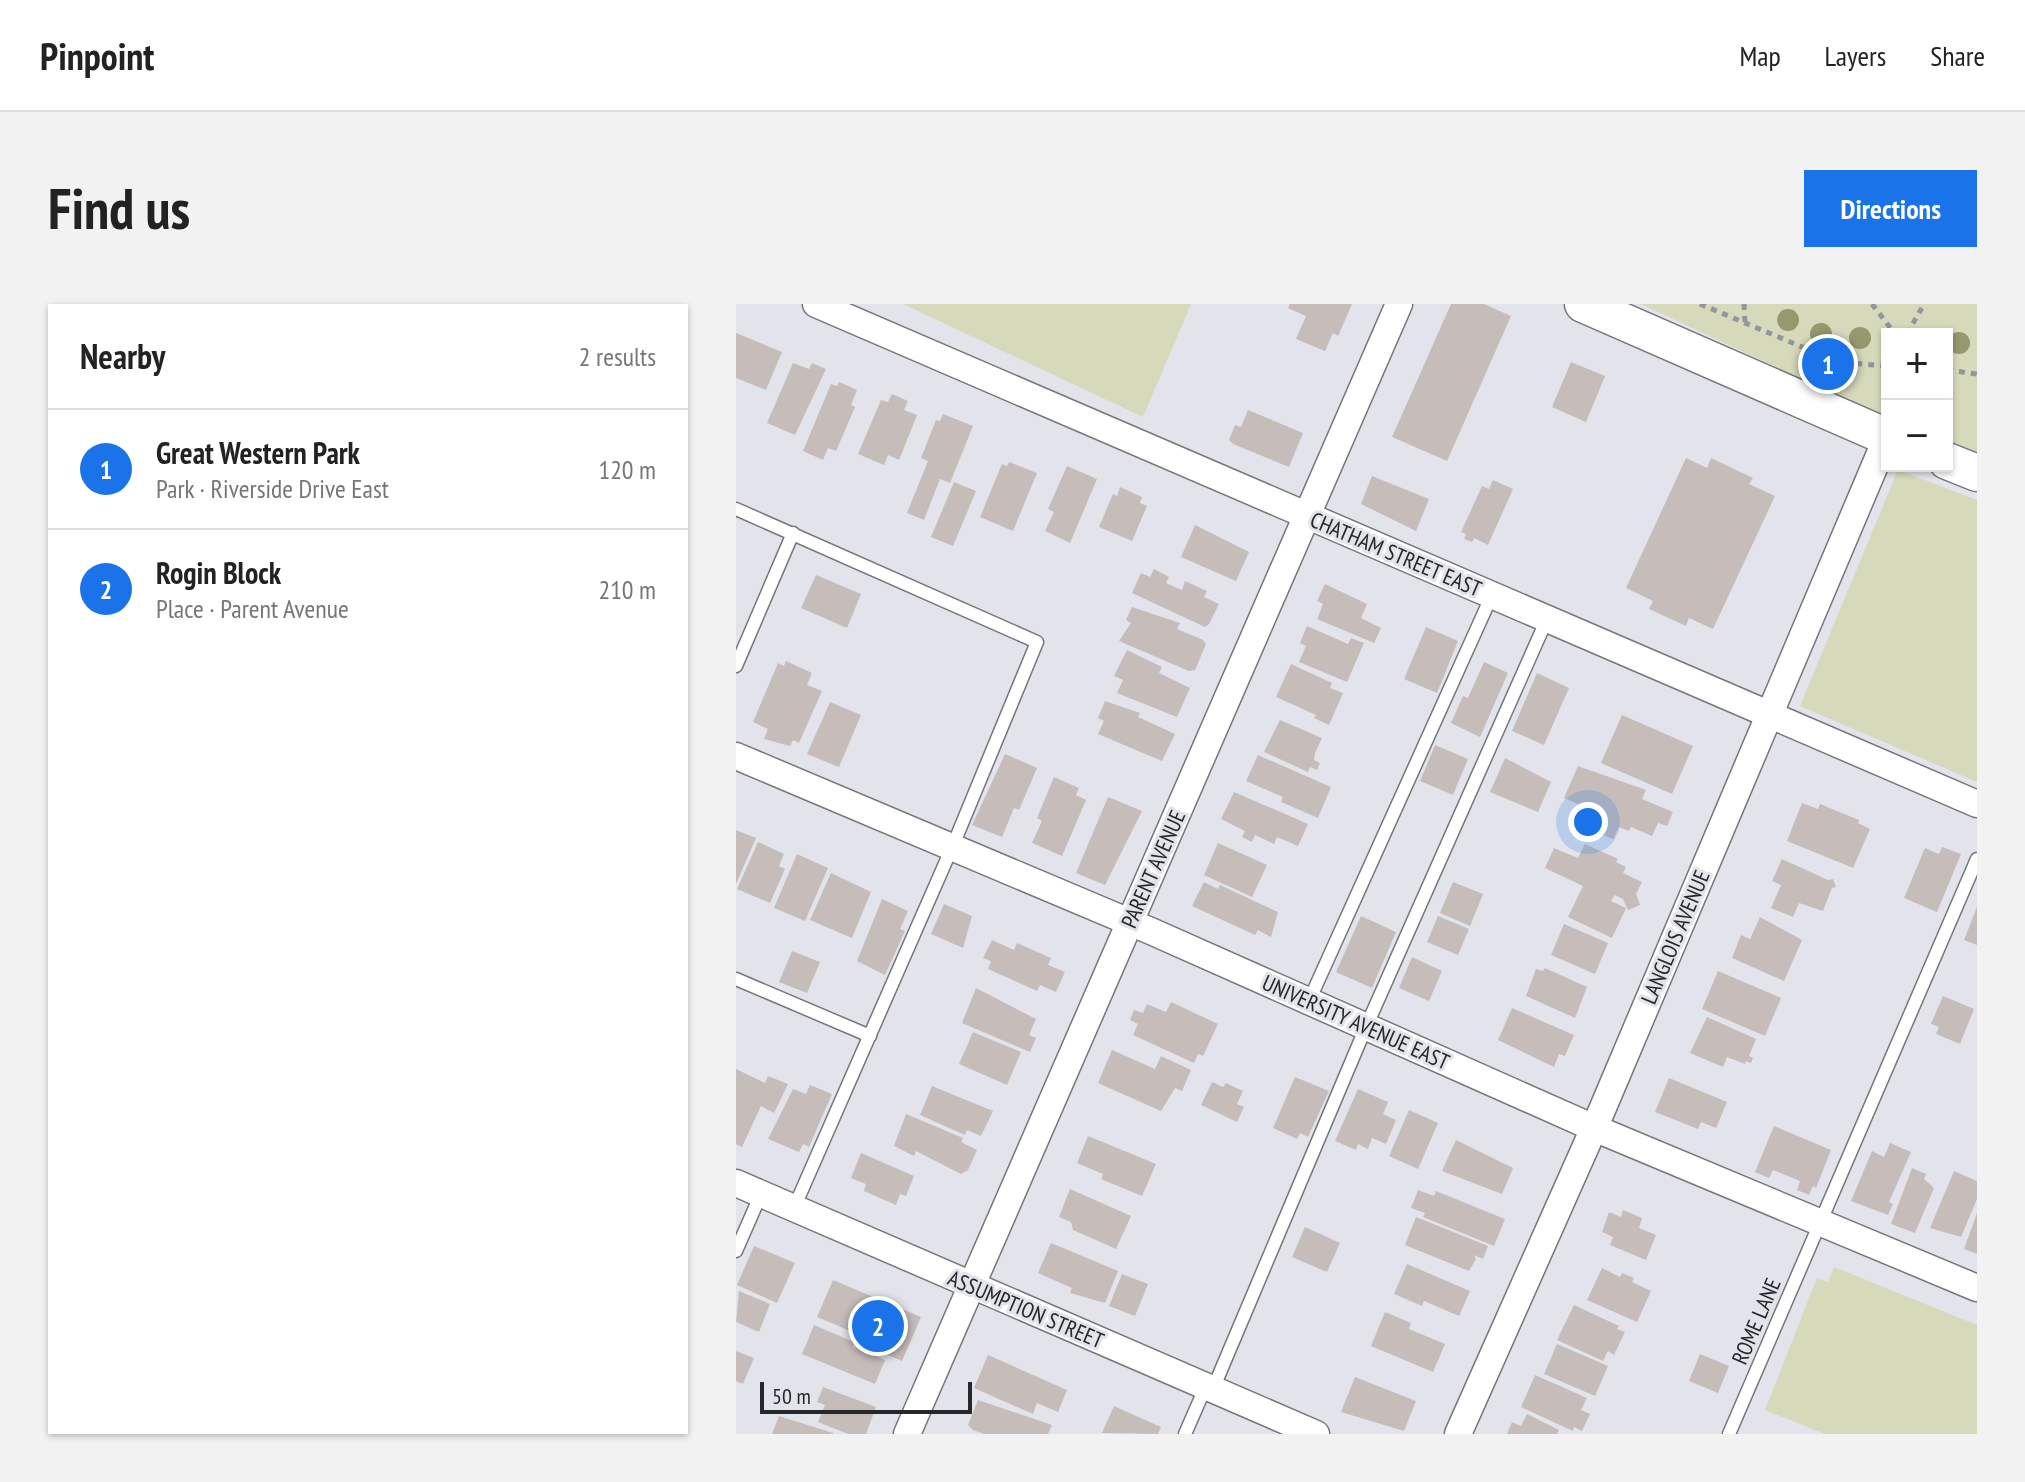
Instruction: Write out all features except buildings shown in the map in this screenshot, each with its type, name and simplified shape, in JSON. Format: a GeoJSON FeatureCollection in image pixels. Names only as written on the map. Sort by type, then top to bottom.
{"type":"FeatureCollection","features":[{"type":"Feature","properties":{"kind":"main road"},"geometry":{"type":"LineString","coordinates":[[1583,304],[1881,434]]}},
{"type":"Feature","properties":{"kind":"main road"},"geometry":{"type":"LineString","coordinates":[[1953,463],[1977,473]]}},
{"type":"Feature","properties":{"kind":"street","name":"CHATHAM STREET EAST"},"geometry":{"type":"LineString","coordinates":[[816,304],[1977,804]]}},
{"type":"Feature","properties":{"kind":"street","name":"PARENT AVENUE"},"geometry":{"type":"LineString","coordinates":[[907,1434],[1399,304]]}},
{"type":"Feature","properties":{"kind":"street","name":"LANGLOIS AVENUE"},"geometry":{"type":"LineString","coordinates":[[1458,1434],[1594,1128],[1881,451]]}},
{"type":"Feature","properties":{"kind":"street","name":"UNIVERSITY AVENUE EAST"},"geometry":{"type":"LineString","coordinates":[[736,756],[1129,922],[1594,1128],[1977,1288]]}},
{"type":"Feature","properties":{"kind":"street","name":"ASSUMPTION STREET"},"geometry":{"type":"LineString","coordinates":[[736,1183],[1316,1434]]}},
{"type":"Feature","properties":{"kind":"lane"},"geometry":{"type":"LineString","coordinates":[[736,509],[1037,642],[794,1208]]}},
{"type":"Feature","properties":{"kind":"lane"},"geometry":{"type":"LineString","coordinates":[[736,666],[793,533]]}},
{"type":"Feature","properties":{"kind":"lane"},"geometry":{"type":"LineString","coordinates":[[1309,1001],[1492,595]]}},
{"type":"Feature","properties":{"kind":"lane"},"geometry":{"type":"LineString","coordinates":[[1185,1434],[1210,1388],[1547,619]]}},
{"type":"Feature","properties":{"kind":"lane","name":"ROME LANE"},"geometry":{"type":"LineString","coordinates":[[1729,1434],[1977,859]]}},
{"type":"Feature","properties":{"kind":"lane"},"geometry":{"type":"LineString","coordinates":[[736,979],[870,1036]]}},
{"type":"Feature","properties":{"kind":"lane"},"geometry":{"type":"LineString","coordinates":[[736,1251],[761,1194]]}},
{"type":"Feature","properties":{"kind":"path"},"geometry":{"type":"LineString","coordinates":[[1700,304],[1838,362],[1881,366]]}},
{"type":"Feature","properties":{"kind":"path"},"geometry":{"type":"LineString","coordinates":[[1744,304],[1745,323]]}},
{"type":"Feature","properties":{"kind":"path"},"geometry":{"type":"LineString","coordinates":[[1872,304],[1890,328]]}},
{"type":"Feature","properties":{"kind":"path"},"geometry":{"type":"LineString","coordinates":[[1910,328],[1924,304]]}},
{"type":"Feature","properties":{"kind":"path"},"geometry":{"type":"LineString","coordinates":[[1953,371],[1977,374]]}},
{"type":"Feature","properties":{"kind":"green space"},"geometry":{"type":"Polygon","coordinates":[[[903,304],[1191,304],[1143,417],[903,304]]]}},
{"type":"Feature","properties":{"kind":"green space"},"geometry":{"type":"Polygon","coordinates":[[[1641,304],[1977,304],[1977,456],[1953,446],[1953,328],[1881,328],[1881,416],[1641,304]]]}},
{"type":"Feature","properties":{"kind":"green space"},"geometry":{"type":"Polygon","coordinates":[[[1897,472],[1977,500],[1977,782],[1800,706],[1897,472]]]}},
{"type":"Feature","properties":{"kind":"green space"},"geometry":{"type":"Polygon","coordinates":[[[1834,1267],[1977,1325],[1977,1434],[1825,1434],[1765,1410],[1817,1278],[1828,1282],[1834,1267]]]}},
{"type":"Feature","properties":{"kind":"place","name":"Great Western Park"},"geometry":{"type":"Point","coordinates":[1828,364]}},
{"type":"Feature","properties":{"kind":"place","name":"Rogin Block"},"geometry":{"type":"Point","coordinates":[878,1326]}}]}
